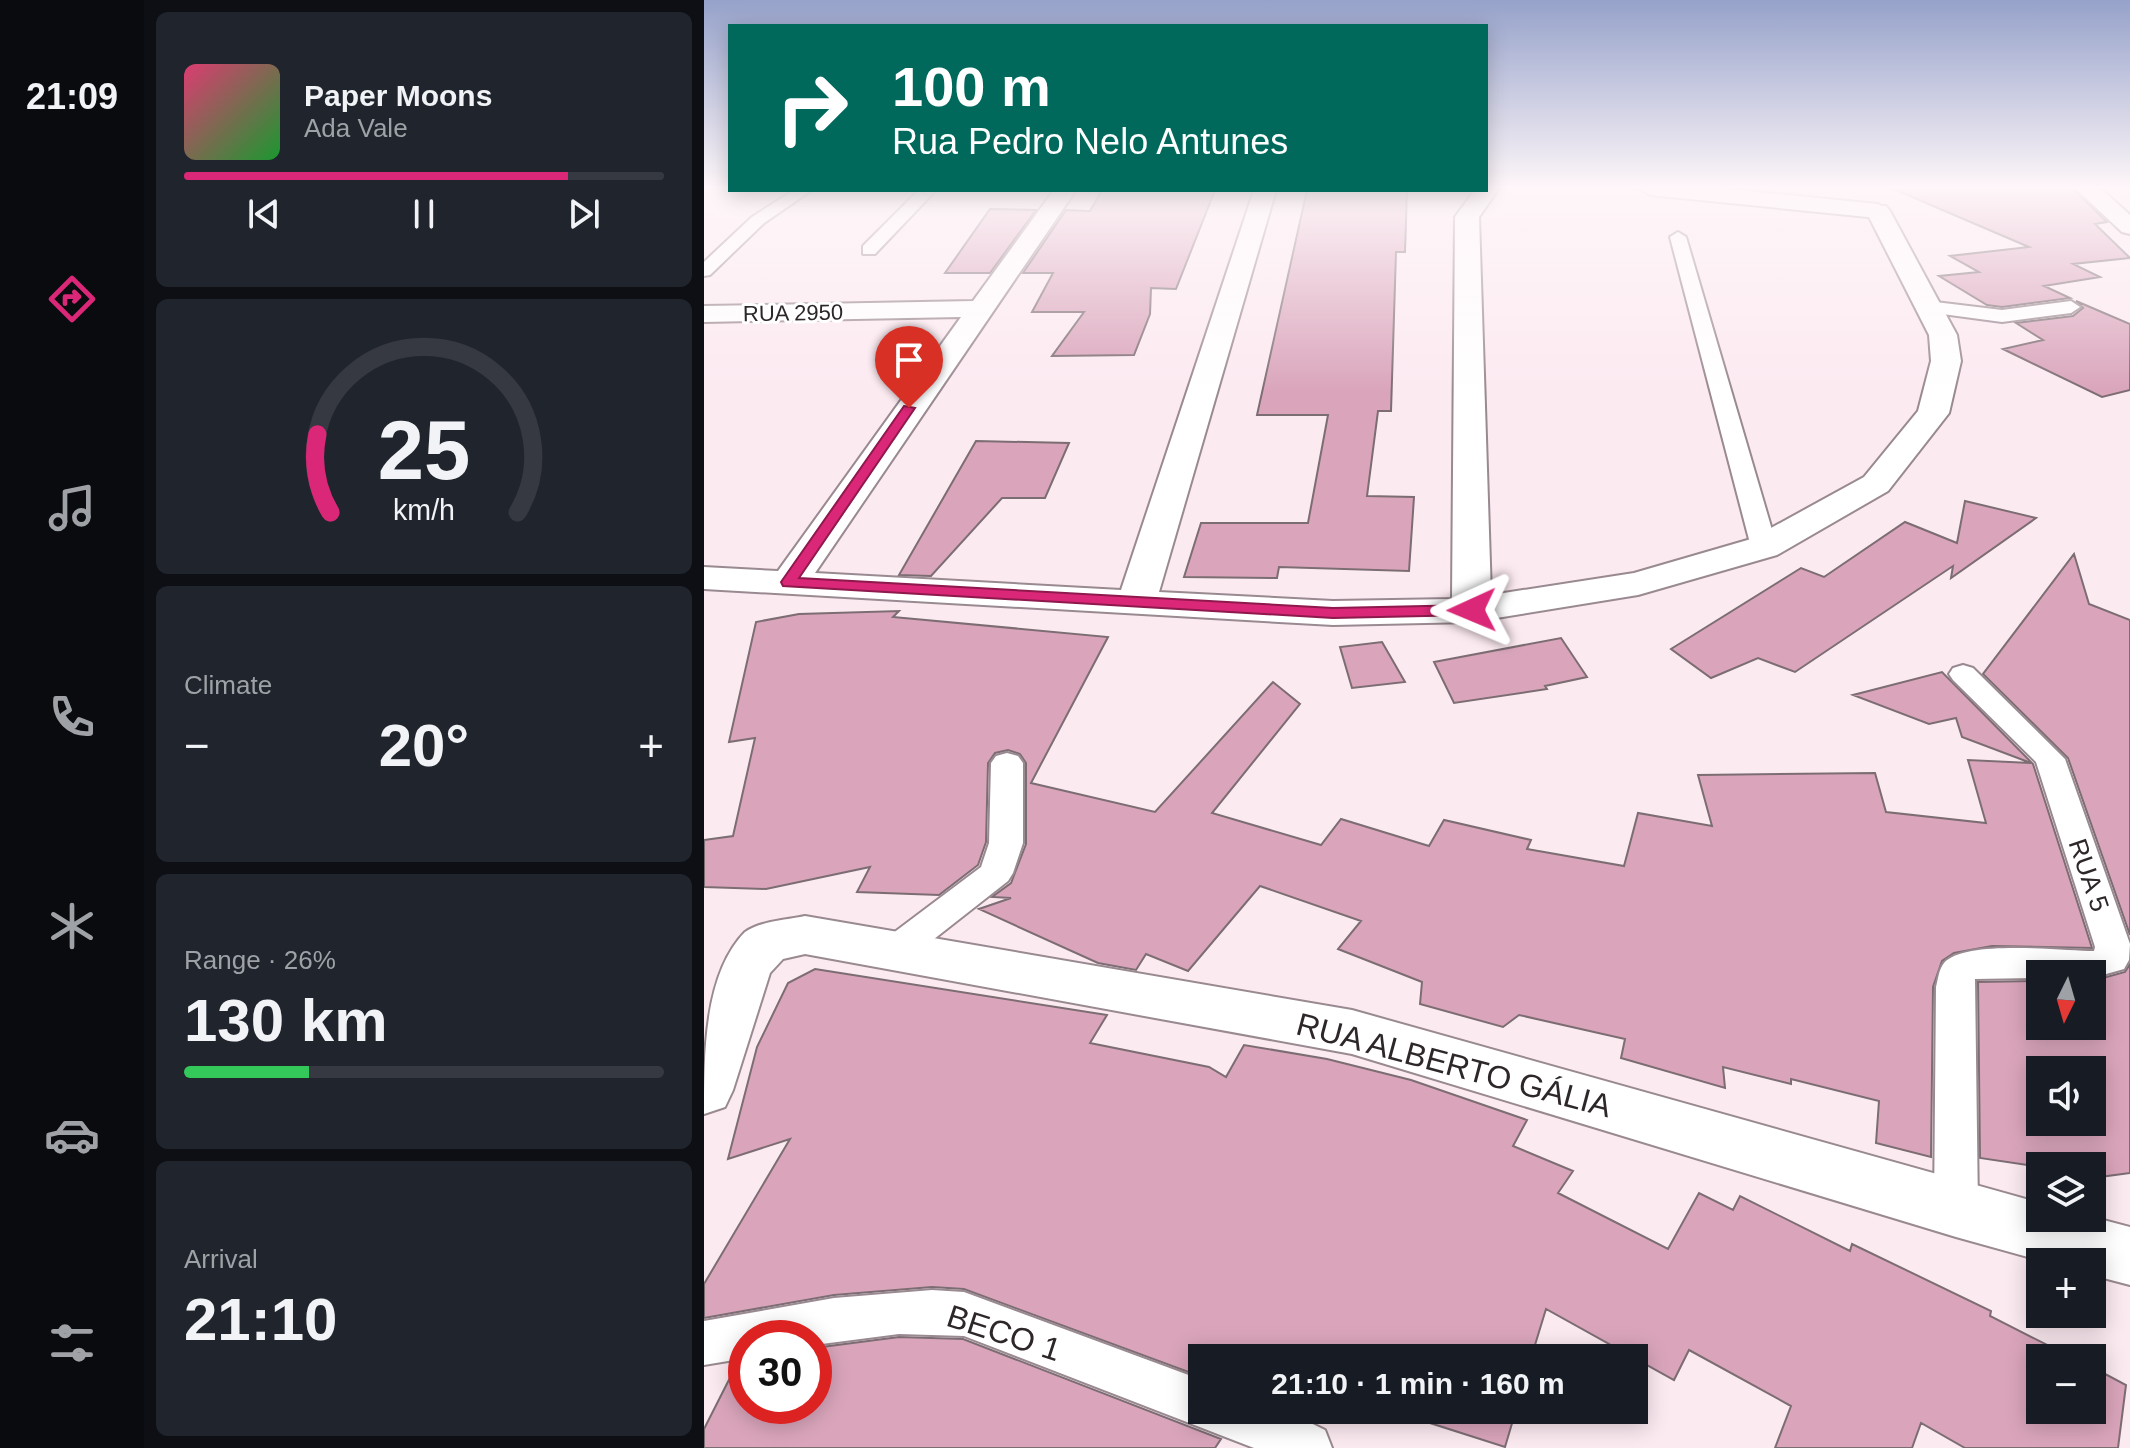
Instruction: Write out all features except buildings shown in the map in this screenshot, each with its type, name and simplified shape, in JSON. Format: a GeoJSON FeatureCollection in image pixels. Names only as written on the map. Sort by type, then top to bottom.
{"type":"FeatureCollection","features":[{"type":"Feature","properties":{"kind":"street"},"geometry":{"type":"LineString","coordinates":[[789,582],[1017,256]]}},
{"type":"Feature","properties":{"kind":"street"},"geometry":{"type":"LineString","coordinates":[[1136,604],[1245,256]]}},
{"type":"Feature","properties":{"kind":"street"},"geometry":{"type":"LineString","coordinates":[[1467,256],[1472,610]]}},
{"type":"Feature","properties":{"kind":"street"},"geometry":{"type":"LineString","coordinates":[[704,578],[1333,613],[1472,610],[1638,584],[1764,547],[1876,484],[1933,413],[1946,361],[1943,335],[1900,256]]}},
{"type":"Feature","properties":{"kind":"street","name":"RUA 2950"},"geometry":{"type":"LineString","coordinates":[[704,314],[978,309]]}},
{"type":"Feature","properties":{"kind":"street","name":"RUA ALBERTO GÁLIA"},"geometry":{"type":"LineString","coordinates":[[704,1090],[746,965],[766,944],[805,935],[1352,1032],[1956,1209],[2130,1256]]}},
{"type":"Feature","properties":{"kind":"lane"},"geometry":{"type":"LineString","coordinates":[[704,271],[720,256]]}},
{"type":"Feature","properties":{"kind":"lane"},"geometry":{"type":"LineString","coordinates":[[1683,256],[1764,547]]}},
{"type":"Feature","properties":{"kind":"lane"},"geometry":{"type":"LineString","coordinates":[[1927,307],[2002,316],[2071,307]]}},
{"type":"Feature","properties":{"kind":"lane","name":"RUA 5"},"geometry":{"type":"LineString","coordinates":[[1956,1209],[1955,987],[1958,971],[1974,963],[2100,965],[2111,960],[2113,947],[2050,759],[1963,674]]}},
{"type":"Feature","properties":{"kind":"lane"},"geometry":{"type":"LineString","coordinates":[[893,952],[996,873],[1006,843],[1007,763]]}},
{"type":"Feature","properties":{"kind":"lane","name":"BECO 1"},"geometry":{"type":"LineString","coordinates":[[704,1343],[892,1312],[929,1310],[964,1314],[1188,1399]]}},
{"type":"Feature","properties":{"kind":"lane"},"geometry":{"type":"LineString","coordinates":[[1256,1424],[1285,1435],[1307,1448]]}},
{"type":"Feature","properties":{"kind":"route"},"geometry":{"type":"LineString","coordinates":[[909,408],[789,582],[1333,613],[1472,610]]}}]}
